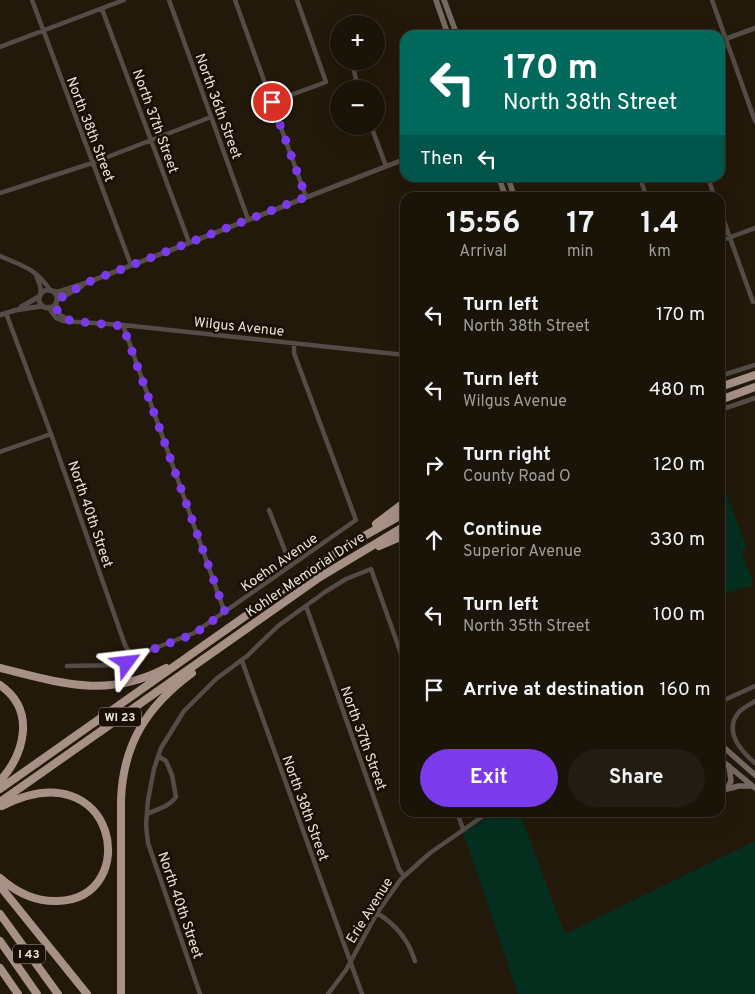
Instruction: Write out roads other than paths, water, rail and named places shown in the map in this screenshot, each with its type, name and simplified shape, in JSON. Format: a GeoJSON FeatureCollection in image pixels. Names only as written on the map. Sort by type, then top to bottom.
{"type":"FeatureCollection","features":[{"type":"Feature","properties":{"kind":"highway"},"geometry":{"type":"LineString","coordinates":[[725,384],[755,375]]}},
{"type":"Feature","properties":{"kind":"highway"},"geometry":{"type":"LineString","coordinates":[[725,398],[755,387]]}},
{"type":"Feature","properties":{"kind":"highway"},"geometry":{"type":"LineString","coordinates":[[357,540],[400,506]]}},
{"type":"Feature","properties":{"kind":"highway","name":"Kohler Memorial Drive"},"geometry":{"type":"LineString","coordinates":[[0,789],[325,560],[400,516]]}},
{"type":"Feature","properties":{"kind":"highway","name":"Kohler Memorial Drive"},"geometry":{"type":"LineString","coordinates":[[0,802],[328,572],[400,529]]}},
{"type":"Feature","properties":{"kind":"highway"},"geometry":{"type":"LineString","coordinates":[[328,572],[400,537]]}},
{"type":"Feature","properties":{"kind":"highway"},"geometry":{"type":"LineString","coordinates":[[121,994],[121,800],[122,779],[129,754],[138,732],[158,702],[171,689],[241,633]]}},
{"type":"Feature","properties":{"kind":"highway"},"geometry":{"type":"LineString","coordinates":[[0,668],[74,685],[115,685],[158,672],[217,637]]}},
{"type":"Feature","properties":{"kind":"highway"},"geometry":{"type":"LineString","coordinates":[[0,685],[16,701],[22,715],[24,729],[14,762],[0,781]]}},
{"type":"Feature","properties":{"kind":"highway"},"geometry":{"type":"LineString","coordinates":[[0,806],[32,794],[50,792],[70,796],[88,805],[96,813],[106,832],[109,846],[107,864],[97,882],[84,893],[71,899],[54,902],[32,898],[16,892],[0,878]]}},
{"type":"Feature","properties":{"kind":"highway"},"geometry":{"type":"LineString","coordinates":[[0,886],[87,994]]}},
{"type":"Feature","properties":{"kind":"highway","name":"I 43"},"geometry":{"type":"LineString","coordinates":[[0,914],[58,994]]}},
{"type":"Feature","properties":{"kind":"highway","name":"I 43"},"geometry":{"type":"LineString","coordinates":[[0,941],[37,994]]}},
{"type":"Feature","properties":{"kind":"highway"},"geometry":{"type":"LineString","coordinates":[[0,968],[18,994]]}},
{"type":"Feature","properties":{"kind":"main road"},"geometry":{"type":"LineString","coordinates":[[436,0],[446,30]]}},
{"type":"Feature","properties":{"kind":"main road"},"geometry":{"type":"LineString","coordinates":[[444,0],[455,30]]}},
{"type":"Feature","properties":{"kind":"main road"},"geometry":{"type":"LineString","coordinates":[[725,746],[735,759]]}},
{"type":"Feature","properties":{"kind":"main road"},"geometry":{"type":"LineString","coordinates":[[725,749],[735,759]]}},
{"type":"Feature","properties":{"kind":"main road"},"geometry":{"type":"LineString","coordinates":[[725,752],[755,776]]}},
{"type":"Feature","properties":{"kind":"main road"},"geometry":{"type":"LineString","coordinates":[[725,763],[754,787]]}},
{"type":"Feature","properties":{"kind":"main road"},"geometry":{"type":"LineString","coordinates":[[729,766],[731,781],[727,789],[740,786],[754,787]]}},
{"type":"Feature","properties":{"kind":"street","name":"North 38th Street"},"geometry":{"type":"LineString","coordinates":[[32,0],[131,265]]}},
{"type":"Feature","properties":{"kind":"street"},"geometry":{"type":"LineString","coordinates":[[0,47],[124,0]]}},
{"type":"Feature","properties":{"kind":"street","name":"North 36th Street"},"geometry":{"type":"LineString","coordinates":[[169,0],[248,219]]}},
{"type":"Feature","properties":{"kind":"street"},"geometry":{"type":"LineString","coordinates":[[235,0],[306,197]]}},
{"type":"Feature","properties":{"kind":"street"},"geometry":{"type":"LineString","coordinates":[[272,102],[326,82],[296,0]]}},
{"type":"Feature","properties":{"kind":"street"},"geometry":{"type":"LineString","coordinates":[[712,0],[720,30]]}},
{"type":"Feature","properties":{"kind":"street","name":"North 37th Street"},"geometry":{"type":"LineString","coordinates":[[102,9],[189,242]]}},
{"type":"Feature","properties":{"kind":"street"},"geometry":{"type":"LineString","coordinates":[[725,39],[755,28]]}},
{"type":"Feature","properties":{"kind":"street"},"geometry":{"type":"LineString","coordinates":[[725,45],[755,121]]}},
{"type":"Feature","properties":{"kind":"street"},"geometry":{"type":"LineString","coordinates":[[0,193],[92,163],[211,117]]}},
{"type":"Feature","properties":{"kind":"street"},"geometry":{"type":"LineString","coordinates":[[374,135],[386,166]]}},
{"type":"Feature","properties":{"kind":"street"},"geometry":{"type":"LineString","coordinates":[[16,310],[45,290],[58,292],[86,283],[400,160]]}},
{"type":"Feature","properties":{"kind":"street"},"geometry":{"type":"LineString","coordinates":[[725,224],[753,302]]}},
{"type":"Feature","properties":{"kind":"street"},"geometry":{"type":"LineString","coordinates":[[725,239],[755,228]]}},
{"type":"Feature","properties":{"kind":"street"},"geometry":{"type":"LineString","coordinates":[[0,256],[27,267],[42,278],[56,295],[60,315],[71,321]]}},
{"type":"Feature","properties":{"kind":"street"},"geometry":{"type":"LineString","coordinates":[[34,272],[39,282],[40,302],[46,307]]}},
{"type":"Feature","properties":{"kind":"street"},"geometry":{"type":"LineString","coordinates":[[3,314],[16,310],[46,307],[86,283]]}},
{"type":"Feature","properties":{"kind":"street","name":"Wilgus Avenue"},"geometry":{"type":"LineString","coordinates":[[46,307],[58,319],[71,321],[400,355]]}},
{"type":"Feature","properties":{"kind":"street","name":"North 40th Street"},"geometry":{"type":"LineString","coordinates":[[3,314],[51,434],[126,648],[132,657]]}},
{"type":"Feature","properties":{"kind":"street"},"geometry":{"type":"LineString","coordinates":[[123,326],[225,612]]}},
{"type":"Feature","properties":{"kind":"street","name":"Koehn Avenue"},"geometry":{"type":"LineString","coordinates":[[132,657],[194,634],[356,520],[294,353],[294,344]]}},
{"type":"Feature","properties":{"kind":"street"},"geometry":{"type":"LineString","coordinates":[[725,374],[755,365]]}},
{"type":"Feature","properties":{"kind":"street"},"geometry":{"type":"LineString","coordinates":[[725,408],[755,398]]}},
{"type":"Feature","properties":{"kind":"street"},"geometry":{"type":"LineString","coordinates":[[0,452],[51,434]]}},
{"type":"Feature","properties":{"kind":"street"},"geometry":{"type":"LineString","coordinates":[[269,510],[291,566]]}},
{"type":"Feature","properties":{"kind":"street","name":"North 40th Street"},"geometry":{"type":"LineString","coordinates":[[200,994],[148,843],[147,814],[152,777],[158,756],[169,732],[190,704],[216,679],[242,661],[278,626],[346,579],[371,569],[400,651]]}},
{"type":"Feature","properties":{"kind":"street","name":"North 37th Street"},"geometry":{"type":"LineString","coordinates":[[306,606],[396,860],[404,876]]}},
{"type":"Feature","properties":{"kind":"street"},"geometry":{"type":"LineString","coordinates":[[67,666],[122,665],[127,663],[132,657]]}},
{"type":"Feature","properties":{"kind":"street","name":"North 38th Street"},"geometry":{"type":"LineString","coordinates":[[242,661],[362,994]]}},
{"type":"Feature","properties":{"kind":"street"},"geometry":{"type":"LineString","coordinates":[[725,700],[753,687],[755,694]]}},
{"type":"Feature","properties":{"kind":"street"},"geometry":{"type":"LineString","coordinates":[[755,701],[739,712],[733,726],[733,735],[737,743],[755,763]]}},
{"type":"Feature","properties":{"kind":"street"},"geometry":{"type":"LineString","coordinates":[[147,814],[172,803],[176,797],[172,775],[166,761],[158,756]]}},
{"type":"Feature","properties":{"kind":"street"},"geometry":{"type":"LineString","coordinates":[[459,817],[463,829]]}},
{"type":"Feature","properties":{"kind":"street","name":"Erie Avenue"},"geometry":{"type":"LineString","coordinates":[[328,994],[350,962],[377,913],[404,876],[430,853],[481,817]]}},
{"type":"Feature","properties":{"kind":"street"},"geometry":{"type":"LineString","coordinates":[[377,913],[394,924],[412,949],[415,961]]}}]}
